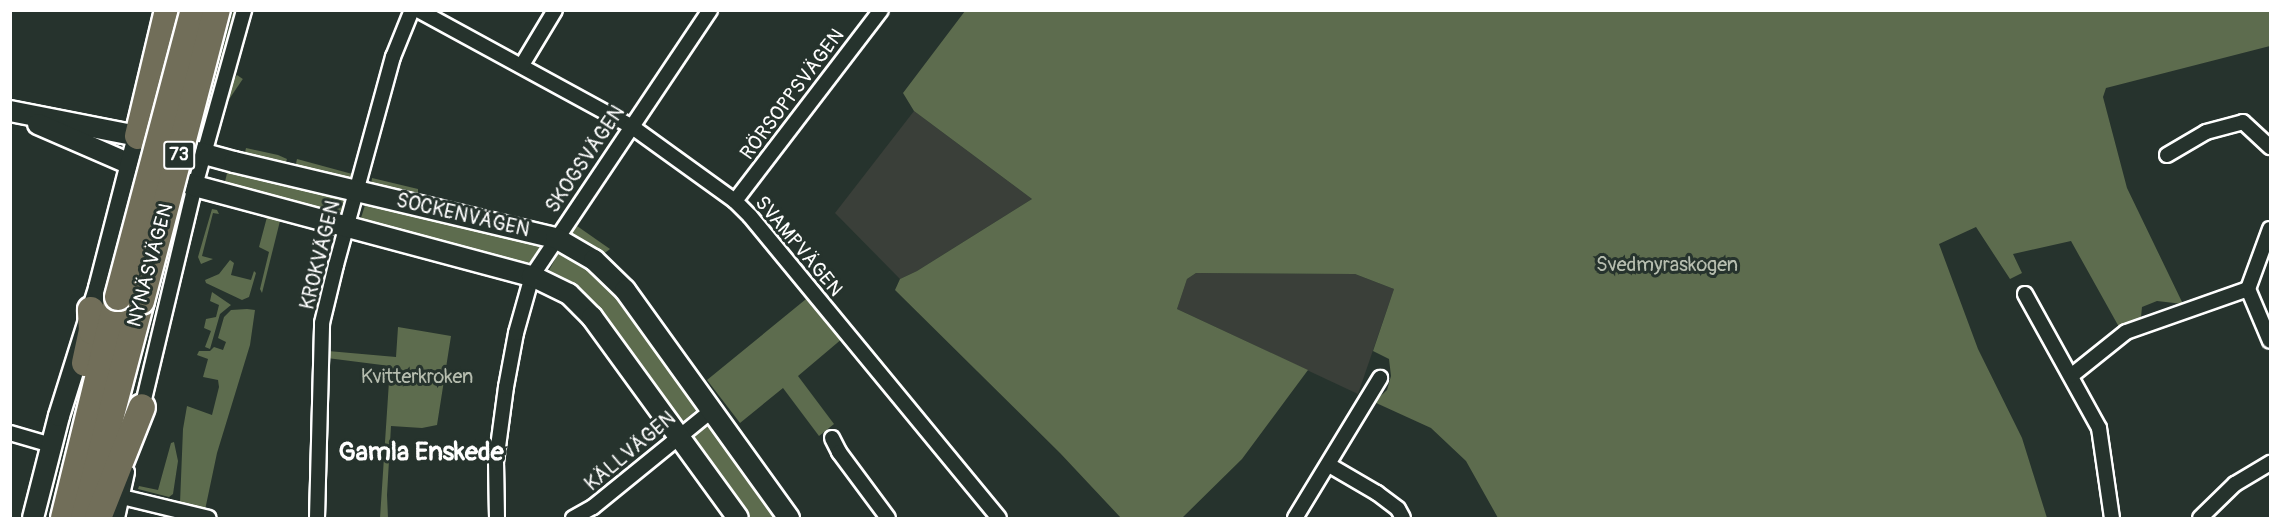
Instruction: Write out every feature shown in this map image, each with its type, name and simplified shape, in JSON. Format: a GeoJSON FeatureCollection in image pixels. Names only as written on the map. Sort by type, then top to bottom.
{"type":"FeatureCollection","features":[{"type":"Feature","properties":{"kind":"highway"},"geometry":{"type":"LineString","coordinates":[[138,136],[168,10]]}},
{"type":"Feature","properties":{"kind":"highway","name":"NYNÄSVÄGEN"},"geometry":{"type":"LineString","coordinates":[[84,519],[194,10]]}},
{"type":"Feature","properties":{"kind":"highway","name":"NYNÄSVÄGEN"},"geometry":{"type":"LineString","coordinates":[[64,519],[217,10]]}},
{"type":"Feature","properties":{"kind":"highway"},"geometry":{"type":"LineString","coordinates":[[50,519],[92,331],[91,310]]}},
{"type":"Feature","properties":{"kind":"highway"},"geometry":{"type":"LineString","coordinates":[[98,519],[142,407]]}},
{"type":"Feature","properties":{"kind":"street","name":"NYNÄSVÄGEN"},"geometry":{"type":"LineString","coordinates":[[117,519],[195,186],[244,10]]}},
{"type":"Feature","properties":{"kind":"street","name":"KROKVÄGEN"},"geometry":{"type":"LineString","coordinates":[[317,519],[322,324],[393,57],[412,10]]}},
{"type":"Feature","properties":{"kind":"street","name":"SVAMPVÄGEN"},"geometry":{"type":"LineString","coordinates":[[418,10],[631,126],[735,201],[750,216],[999,519]]}},
{"type":"Feature","properties":{"kind":"street"},"geometry":{"type":"LineString","coordinates":[[522,66],[555,10]]}},
{"type":"Feature","properties":{"kind":"street","name":"SKOGSVÄGEN"},"geometry":{"type":"LineString","coordinates":[[497,519],[496,462],[506,387],[532,276],[555,238],[710,10]]}},
{"type":"Feature","properties":{"kind":"street","name":"RÖRSOPPSVÄGEN"},"geometry":{"type":"LineString","coordinates":[[735,201],[881,10]]}},
{"type":"Feature","properties":{"kind":"street","name":"SOCKENVÄGEN"},"geometry":{"type":"LineString","coordinates":[[10,111],[138,136],[555,238],[594,260],[625,290],[789,519]]}},
{"type":"Feature","properties":{"kind":"street","name":"SOCKENVÄGEN"},"geometry":{"type":"LineString","coordinates":[[10,111],[130,164],[195,186],[532,276],[569,294],[592,317],[738,519]]}},
{"type":"Feature","properties":{"kind":"street"},"geometry":{"type":"LineString","coordinates":[[2168,155],[2206,132],[2243,122],[2271,147]]}},
{"type":"Feature","properties":{"kind":"street"},"geometry":{"type":"LineString","coordinates":[[33,519],[51,445],[91,310],[138,136]]}},
{"type":"Feature","properties":{"kind":"street"},"geometry":{"type":"LineString","coordinates":[[2271,229],[2248,289],[2271,341]]}},
{"type":"Feature","properties":{"kind":"street"},"geometry":{"type":"LineString","coordinates":[[2071,375],[2126,332],[2248,289]]}},
{"type":"Feature","properties":{"kind":"street"},"geometry":{"type":"LineString","coordinates":[[2025,294],[2099,428],[2112,519]]}},
{"type":"Feature","properties":{"kind":"street"},"geometry":{"type":"LineString","coordinates":[[1295,519],[1380,378]]}},
{"type":"Feature","properties":{"kind":"street","name":"KÄLLVÄGEN"},"geometry":{"type":"LineString","coordinates":[[573,519],[593,507],[711,411]]}},
{"type":"Feature","properties":{"kind":"street"},"geometry":{"type":"LineString","coordinates":[[10,433],[51,445]]}},
{"type":"Feature","properties":{"kind":"street"},"geometry":{"type":"LineString","coordinates":[[832,438],[839,452],[888,519]]}},
{"type":"Feature","properties":{"kind":"street"},"geometry":{"type":"LineString","coordinates":[[2200,519],[2235,484],[2271,463]]}},
{"type":"Feature","properties":{"kind":"street"},"geometry":{"type":"LineString","coordinates":[[1329,465],[1377,493],[1398,509],[1404,519]]}},
{"type":"Feature","properties":{"kind":"street"},"geometry":{"type":"LineString","coordinates":[[122,497],[209,519]]}},
{"type":"Feature","properties":{"kind":"street"},"geometry":{"type":"LineString","coordinates":[[593,507],[603,519]]}},
{"type":"Feature","properties":{"kind":"shaded area"},"geometry":{"type":"Polygon","coordinates":[[[914,111],[1032,199],[917,271],[900,279],[835,213],[914,111]]]}},
{"type":"Feature","properties":{"kind":"shaded area"},"geometry":{"type":"Polygon","coordinates":[[[1196,273],[1355,274],[1394,289],[1358,394],[1177,309],[1187,279],[1196,273]]]}},
{"type":"Feature","properties":{"kind":"green space","name":"Svedmyraskogen"},"geometry":{"type":"Polygon","coordinates":[[[2270,10],[2270,46],[2106,88],[2103,97],[2127,188],[2183,304],[2157,301],[2142,307],[2141,317],[2119,327],[2071,241],[2013,254],[2022,273],[2010,279],[1976,227],[1939,244],[1978,349],[2022,438],[2047,518],[1498,518],[1466,461],[1431,428],[1374,402],[1387,390],[1391,376],[1389,359],[1373,351],[1394,289],[1355,274],[1196,273],[1187,279],[1177,309],[1308,370],[1242,459],[1182,518],[1121,518],[1060,453],[895,290],[900,279],[917,271],[1032,199],[914,111],[903,93],[965,11],[2270,10]]]}},
{"type":"Feature","properties":{"kind":"green space"},"geometry":{"type":"Polygon","coordinates":[[[233,11],[238,11],[204,132],[201,131],[233,11]]]}},
{"type":"Feature","properties":{"kind":"green space"},"geometry":{"type":"Polygon","coordinates":[[[237,75],[243,79],[223,109],[217,105],[237,75]]]}},
{"type":"Feature","properties":{"kind":"green space"},"geometry":{"type":"Polygon","coordinates":[[[246,148],[278,155],[287,159],[285,165],[244,157],[246,148]]]}},
{"type":"Feature","properties":{"kind":"green space"},"geometry":{"type":"Polygon","coordinates":[[[297,159],[356,175],[350,179],[295,168],[297,159]]]}},
{"type":"Feature","properties":{"kind":"green space"},"geometry":{"type":"Polygon","coordinates":[[[228,169],[344,197],[344,210],[336,216],[224,186],[228,169]]]}},
{"type":"Feature","properties":{"kind":"green space"},"geometry":{"type":"Polygon","coordinates":[[[372,178],[418,189],[418,193],[416,196],[371,185],[372,178]]]}},
{"type":"Feature","properties":{"kind":"green space"},"geometry":{"type":"Polygon","coordinates":[[[367,199],[541,243],[543,247],[530,270],[360,221],[367,199]]]}},
{"type":"Feature","properties":{"kind":"green space"},"geometry":{"type":"Polygon","coordinates":[[[212,209],[217,210],[219,214],[213,213],[202,256],[213,259],[201,264],[198,257],[212,209]]]}},
{"type":"Feature","properties":{"kind":"green space"},"geometry":{"type":"Polygon","coordinates":[[[267,217],[280,221],[262,293],[260,289],[269,252],[259,247],[267,217]]]}},
{"type":"Feature","properties":{"kind":"green space"},"geometry":{"type":"Polygon","coordinates":[[[573,226],[577,226],[610,249],[602,255],[570,235],[573,226]]]}},
{"type":"Feature","properties":{"kind":"green space"},"geometry":{"type":"Polygon","coordinates":[[[561,248],[581,257],[613,286],[700,407],[680,424],[546,276],[561,248]]]}},
{"type":"Feature","properties":{"kind":"green space"},"geometry":{"type":"Polygon","coordinates":[[[230,260],[234,263],[231,275],[251,280],[254,271],[256,273],[249,297],[242,300],[206,283],[205,280],[219,274],[230,260]]]}},
{"type":"Feature","properties":{"kind":"green space"},"geometry":{"type":"Polygon","coordinates":[[[212,292],[231,305],[220,314],[210,349],[205,347],[211,331],[204,328],[206,319],[216,317],[219,305],[210,301],[212,292]]]}},
{"type":"Feature","properties":{"kind":"green space"},"geometry":{"type":"Polygon","coordinates":[[[811,295],[843,338],[798,376],[834,424],[819,436],[783,388],[740,423],[707,380],[811,295]]]}},
{"type":"Feature","properties":{"kind":"green space"},"geometry":{"type":"Polygon","coordinates":[[[231,310],[255,310],[250,345],[217,453],[205,510],[180,503],[183,429],[187,406],[212,415],[219,387],[218,380],[203,377],[208,359],[197,355],[199,351],[210,351],[214,347],[223,350],[226,342],[218,338],[224,317],[231,310]]]}},
{"type":"Feature","properties":{"kind":"green space","name":"Kvitterkroken"},"geometry":{"type":"Polygon","coordinates":[[[398,327],[451,336],[437,425],[422,428],[391,426],[388,518],[380,518],[390,366],[327,358],[328,351],[396,357],[398,327]]]}},
{"type":"Feature","properties":{"kind":"green space"},"geometry":{"type":"Polygon","coordinates":[[[711,421],[781,518],[746,518],[688,439],[711,421]]]}},
{"type":"Feature","properties":{"kind":"green space"},"geometry":{"type":"Polygon","coordinates":[[[174,442],[178,461],[173,494],[169,497],[138,489],[139,486],[158,490],[171,443],[174,442]]]}},
{"type":"Feature","properties":{"kind":"district","name":"Gamla Enskede"},"geometry":{"type":"Point","coordinates":[421,453]}}]}
